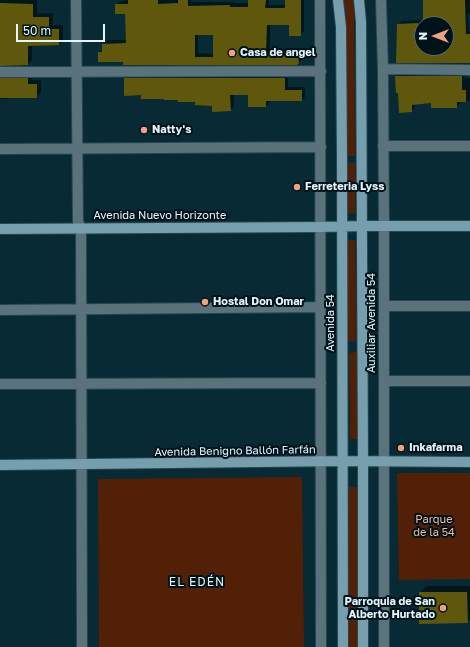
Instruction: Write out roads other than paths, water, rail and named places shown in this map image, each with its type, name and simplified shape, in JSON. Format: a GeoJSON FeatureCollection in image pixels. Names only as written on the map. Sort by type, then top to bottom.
{"type":"FeatureCollection","features":[{"type":"Feature","properties":{"kind":"main road","name":"Avenida 54"},"geometry":{"type":"LineString","coordinates":[[338,0],[341,27],[343,226],[343,647]]}},
{"type":"Feature","properties":{"kind":"main road"},"geometry":{"type":"LineString","coordinates":[[359,0],[361,37],[363,647]]}},
{"type":"Feature","properties":{"kind":"main road","name":"Avenida Nuevo Horizonte"},"geometry":{"type":"LineString","coordinates":[[0,229],[343,226],[384,227]]}},
{"type":"Feature","properties":{"kind":"main road"},"geometry":{"type":"LineString","coordinates":[[384,227],[470,226]]}},
{"type":"Feature","properties":{"kind":"main road","name":"Avenida Benigno Ballón Farfán"},"geometry":{"type":"LineString","coordinates":[[0,465],[343,461],[470,462]]}},
{"type":"Feature","properties":{"kind":"street"},"geometry":{"type":"LineString","coordinates":[[76,0],[78,221],[81,229],[80,383],[82,465],[82,647]]}},
{"type":"Feature","properties":{"kind":"street"},"geometry":{"type":"LineString","coordinates":[[320,0],[321,647]]}},
{"type":"Feature","properties":{"kind":"street","name":"Auxiliar Avenida 54"},"geometry":{"type":"LineString","coordinates":[[381,0],[384,227],[384,647]]}},
{"type":"Feature","properties":{"kind":"street"},"geometry":{"type":"LineString","coordinates":[[383,69],[470,70]]}},
{"type":"Feature","properties":{"kind":"street"},"geometry":{"type":"LineString","coordinates":[[0,72],[320,71]]}},
{"type":"Feature","properties":{"kind":"street"},"geometry":{"type":"LineString","coordinates":[[383,146],[470,146]]}},
{"type":"Feature","properties":{"kind":"street"},"geometry":{"type":"LineString","coordinates":[[0,149],[321,148]]}},
{"type":"Feature","properties":{"kind":"street"},"geometry":{"type":"LineString","coordinates":[[384,306],[470,306]]}},
{"type":"Feature","properties":{"kind":"street"},"geometry":{"type":"LineString","coordinates":[[0,310],[320,307]]}},
{"type":"Feature","properties":{"kind":"street"},"geometry":{"type":"LineString","coordinates":[[384,381],[470,381]]}},
{"type":"Feature","properties":{"kind":"street"},"geometry":{"type":"LineString","coordinates":[[0,384],[320,383]]}},
{"type":"Feature","properties":{"kind":"place","name":"Casa de angel"},"geometry":{"type":"Point","coordinates":[232,53]}},
{"type":"Feature","properties":{"kind":"place","name":"Natty's"},"geometry":{"type":"Point","coordinates":[144,130]}},
{"type":"Feature","properties":{"kind":"place","name":"Ferreteria Lyss"},"geometry":{"type":"Point","coordinates":[297,187]}},
{"type":"Feature","properties":{"kind":"place","name":"Hostal Don Omar"},"geometry":{"type":"Point","coordinates":[205,302]}},
{"type":"Feature","properties":{"kind":"place","name":"Inkafarma"},"geometry":{"type":"Point","coordinates":[401,448]}},
{"type":"Feature","properties":{"kind":"place","name":"Parroquia de San Alberto Hurtado"},"geometry":{"type":"Point","coordinates":[443,608]}},
{"type":"Feature","properties":{"kind":"district","name":"EL EDÉN"},"geometry":{"type":"Point","coordinates":[197,582]}},
{"type":"Feature","properties":{"kind":"park label","name":"Parque de la 54"},"geometry":{"type":"Point","coordinates":[434,526]}}]}
